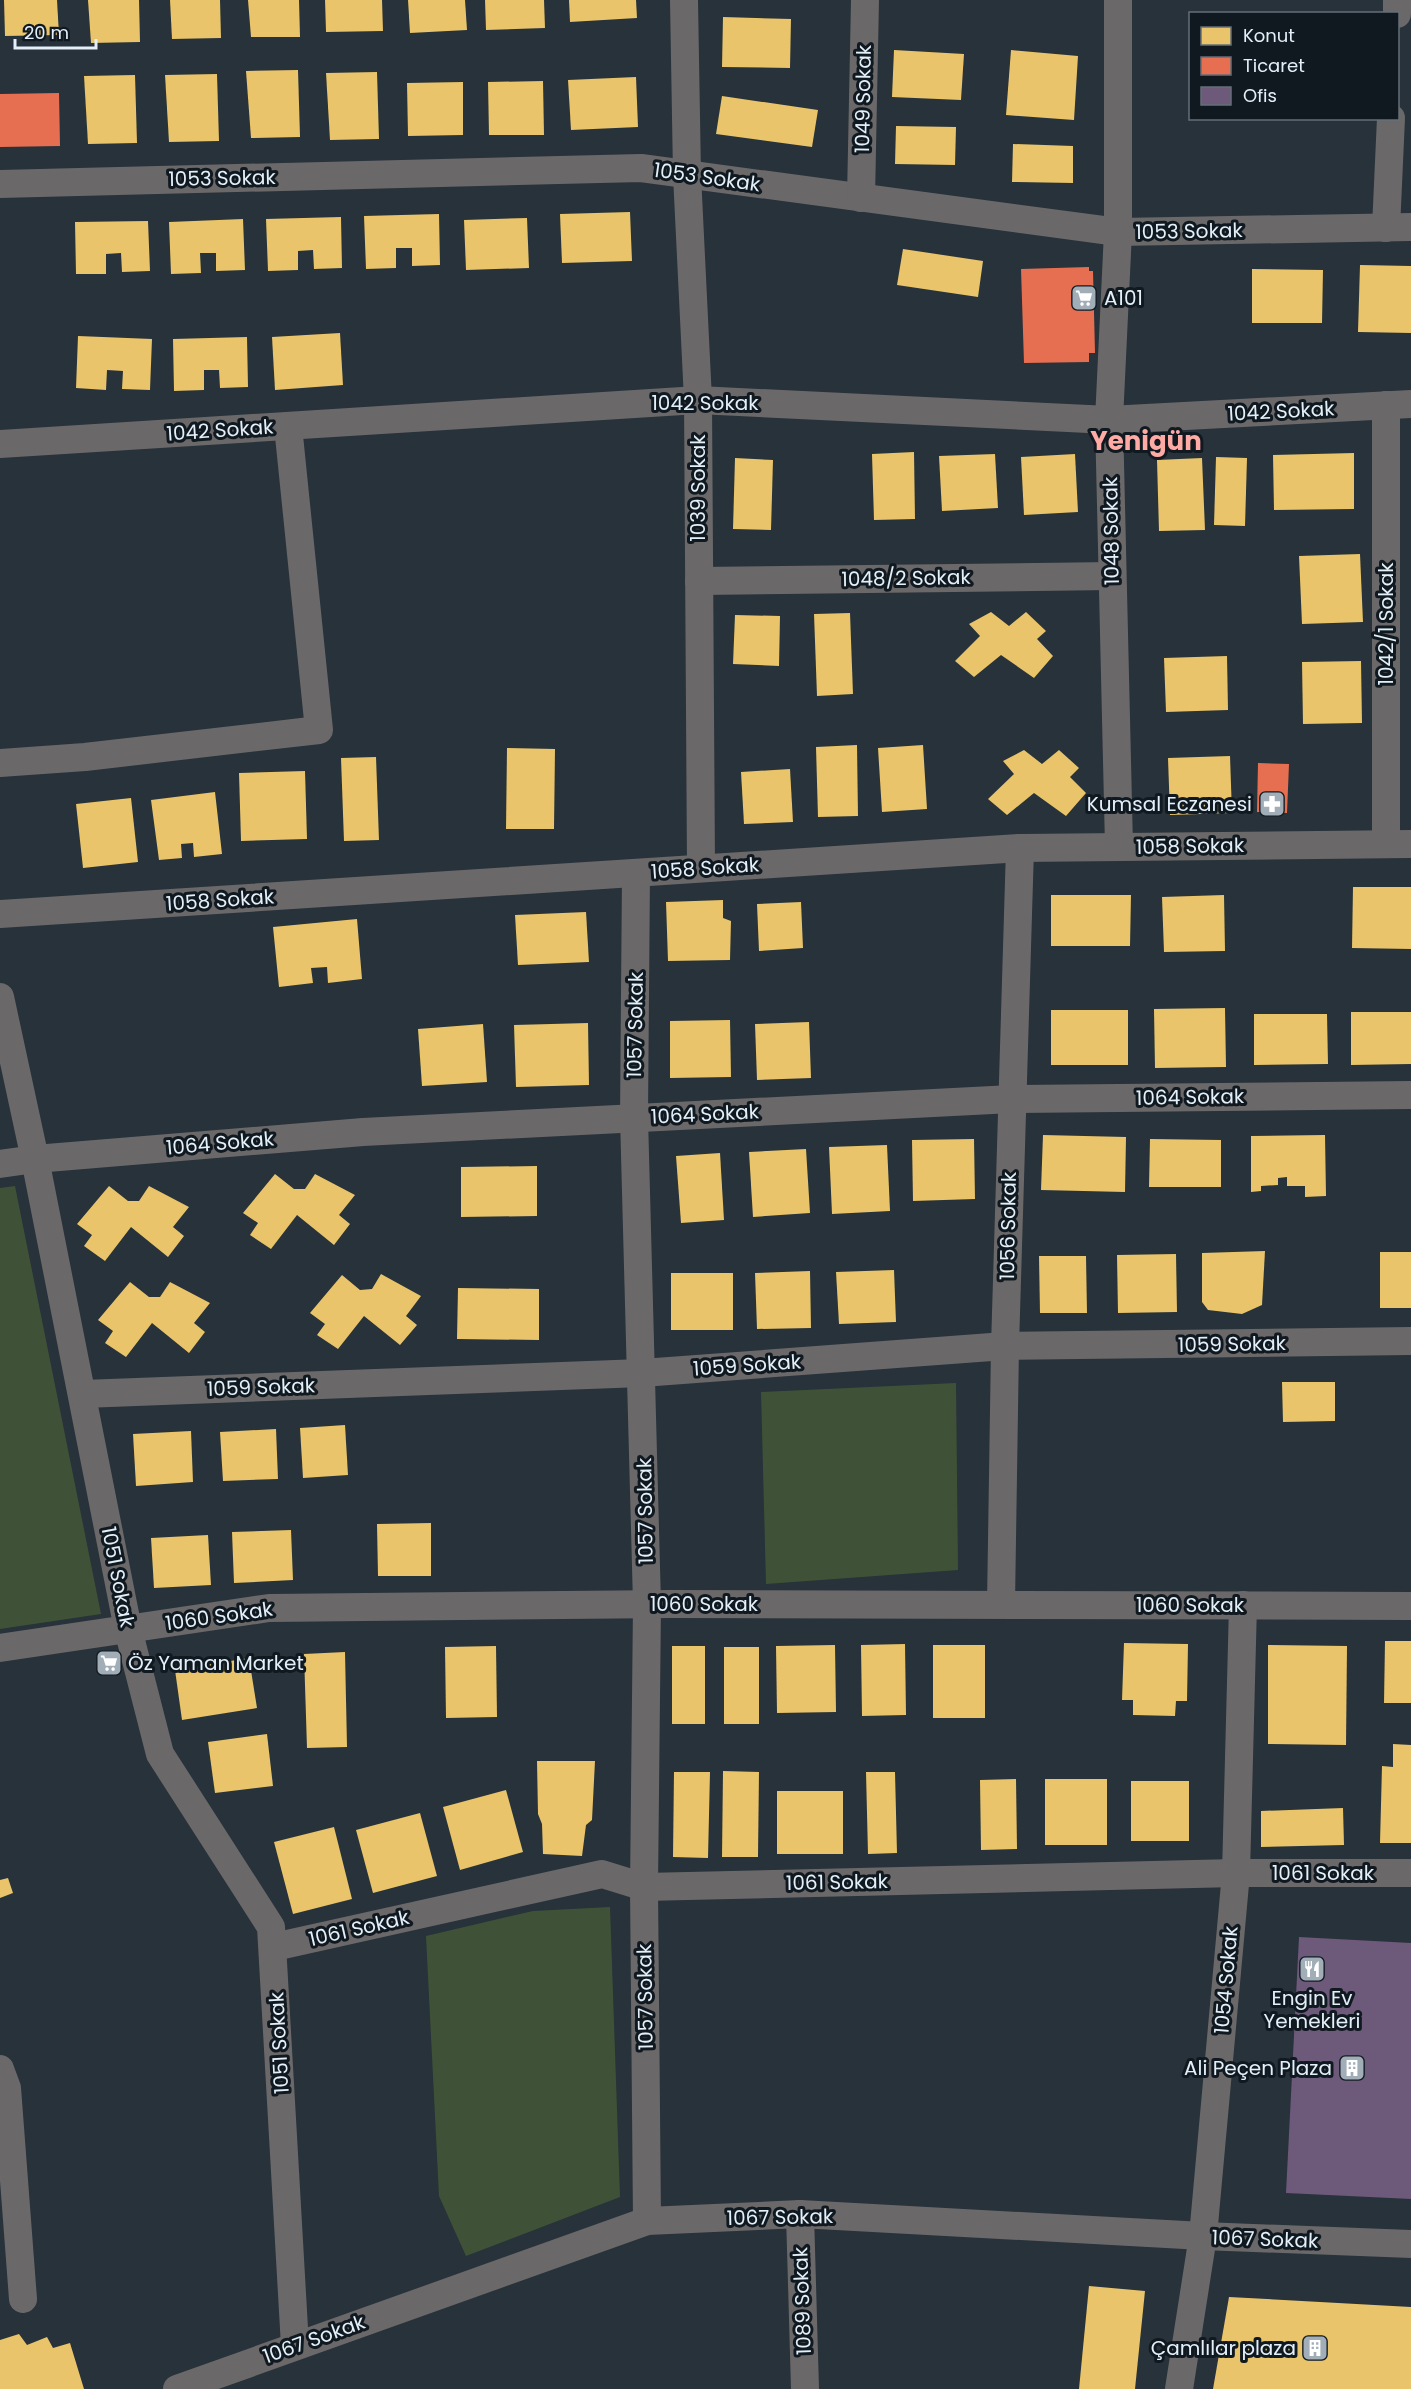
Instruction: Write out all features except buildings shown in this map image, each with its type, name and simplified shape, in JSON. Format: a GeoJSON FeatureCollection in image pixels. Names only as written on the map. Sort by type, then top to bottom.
{"type":"FeatureCollection","features":[{"type":"Feature","properties":{"kind":"street","name":"1039 Sokak"},"geometry":{"type":"LineString","coordinates":[[684,0],[687,175],[698,400],[701,868]]}},
{"type":"Feature","properties":{"kind":"street","name":"1049 Sokak"},"geometry":{"type":"LineString","coordinates":[[861,198],[865,0]]}},
{"type":"Feature","properties":{"kind":"street","name":"1048 Sokak"},"geometry":{"type":"LineString","coordinates":[[1118,0],[1118,232],[1109,420],[1119,846]]}},
{"type":"Feature","properties":{"kind":"street"},"geometry":{"type":"LineString","coordinates":[[1391,120],[1399,228]]}},
{"type":"Feature","properties":{"kind":"street","name":"1053 Sokak"},"geometry":{"type":"LineString","coordinates":[[0,184],[641,168],[1118,232],[1399,228]]}},
{"type":"Feature","properties":{"kind":"street","name":"1042 Sokak"},"geometry":{"type":"LineString","coordinates":[[0,444],[698,400],[1109,420],[1398,404]]}},
{"type":"Feature","properties":{"kind":"street","name":"1042/1 Sokak"},"geometry":{"type":"LineString","coordinates":[[1398,404],[1398,843]]}},
{"type":"Feature","properties":{"kind":"street"},"geometry":{"type":"LineString","coordinates":[[0,763],[85,757],[319,730],[288,426]]}},
{"type":"Feature","properties":{"kind":"street","name":"1048/2 Sokak"},"geometry":{"type":"LineString","coordinates":[[699,581],[1112,576]]}},
{"type":"Feature","properties":{"kind":"street","name":"1058 Sokak"},"geometry":{"type":"LineString","coordinates":[[0,914],[1020,848],[1398,843]]}},
{"type":"Feature","properties":{"kind":"street","name":"1056 Sokak"},"geometry":{"type":"LineString","coordinates":[[1001,1604],[1005,1346],[1020,848]]}},
{"type":"Feature","properties":{"kind":"street","name":"1057 Sokak"},"geometry":{"type":"LineString","coordinates":[[636,873],[634,1117],[647,1604],[644,1887],[647,2221]]}},
{"type":"Feature","properties":{"kind":"street","name":"1051 Sokak"},"geometry":{"type":"LineString","coordinates":[[0,997],[35,1159],[128,1629],[160,1754],[271,1927],[274,1947],[295,2346]]}},
{"type":"Feature","properties":{"kind":"street","name":"1064 Sokak"},"geometry":{"type":"LineString","coordinates":[[0,1164],[35,1159],[363,1132],[634,1117],[1012,1099],[1411,1095]]}},
{"type":"Feature","properties":{"kind":"street","name":"1059 Sokak"},"geometry":{"type":"LineString","coordinates":[[82,1394],[642,1373],[1005,1346],[1411,1341]]}},
{"type":"Feature","properties":{"kind":"street","name":"1060 Sokak"},"geometry":{"type":"LineString","coordinates":[[0,1648],[269,1608],[647,1604],[1411,1606]]}},
{"type":"Feature","properties":{"kind":"street","name":"1054 Sokak"},"geometry":{"type":"LineString","coordinates":[[1179,2389],[1203,2236],[1236,1873],[1243,1605]]}},
{"type":"Feature","properties":{"kind":"street","name":"1061 Sokak"},"geometry":{"type":"LineString","coordinates":[[274,1947],[602,1874],[644,1887],[1236,1873],[1411,1873]]}},
{"type":"Feature","properties":{"kind":"street"},"geometry":{"type":"LineString","coordinates":[[0,2069],[7,2088],[23,2299]]}},
{"type":"Feature","properties":{"kind":"street","name":"1067 Sokak"},"geometry":{"type":"LineString","coordinates":[[184,2388],[295,2346],[647,2221],[800,2214],[1203,2236],[1411,2244]]}},
{"type":"Feature","properties":{"kind":"street","name":"1089 Sokak"},"geometry":{"type":"LineString","coordinates":[[800,2214],[805,2389]]}},
{"type":"Feature","properties":{"kind":"green space"},"geometry":{"type":"Polygon","coordinates":[[[15,1186],[101,1614],[0,1629],[0,1188],[15,1186]]]}},
{"type":"Feature","properties":{"kind":"green space"},"geometry":{"type":"Polygon","coordinates":[[[956,1383],[958,1570],[766,1584],[761,1392],[956,1383]]]}},
{"type":"Feature","properties":{"kind":"green space"},"geometry":{"type":"Polygon","coordinates":[[[610,1907],[620,2197],[466,2256],[439,2196],[426,1936],[533,1911],[610,1907]]]}},
{"type":"Feature","properties":{"kind":"place","name":"A101"},"geometry":{"type":"Point","coordinates":[1084,298]}},
{"type":"Feature","properties":{"kind":"place","name":"Kumsal Eczanesi"},"geometry":{"type":"Point","coordinates":[1272,804]}},
{"type":"Feature","properties":{"kind":"place","name":"Öz Yaman Market"},"geometry":{"type":"Point","coordinates":[109,1663]}},
{"type":"Feature","properties":{"kind":"place","name":"Engin Ev Yemekleri"},"geometry":{"type":"Point","coordinates":[1312,1969]}},
{"type":"Feature","properties":{"kind":"place","name":"Ali Peçen Plaza"},"geometry":{"type":"Point","coordinates":[1352,2068]}},
{"type":"Feature","properties":{"kind":"place","name":"Çamlılar plaza"},"geometry":{"type":"Point","coordinates":[1315,2348]}},
{"type":"Feature","properties":{"kind":"district","name":"Yenigün"},"geometry":{"type":"Point","coordinates":[1146,441]}}]}
